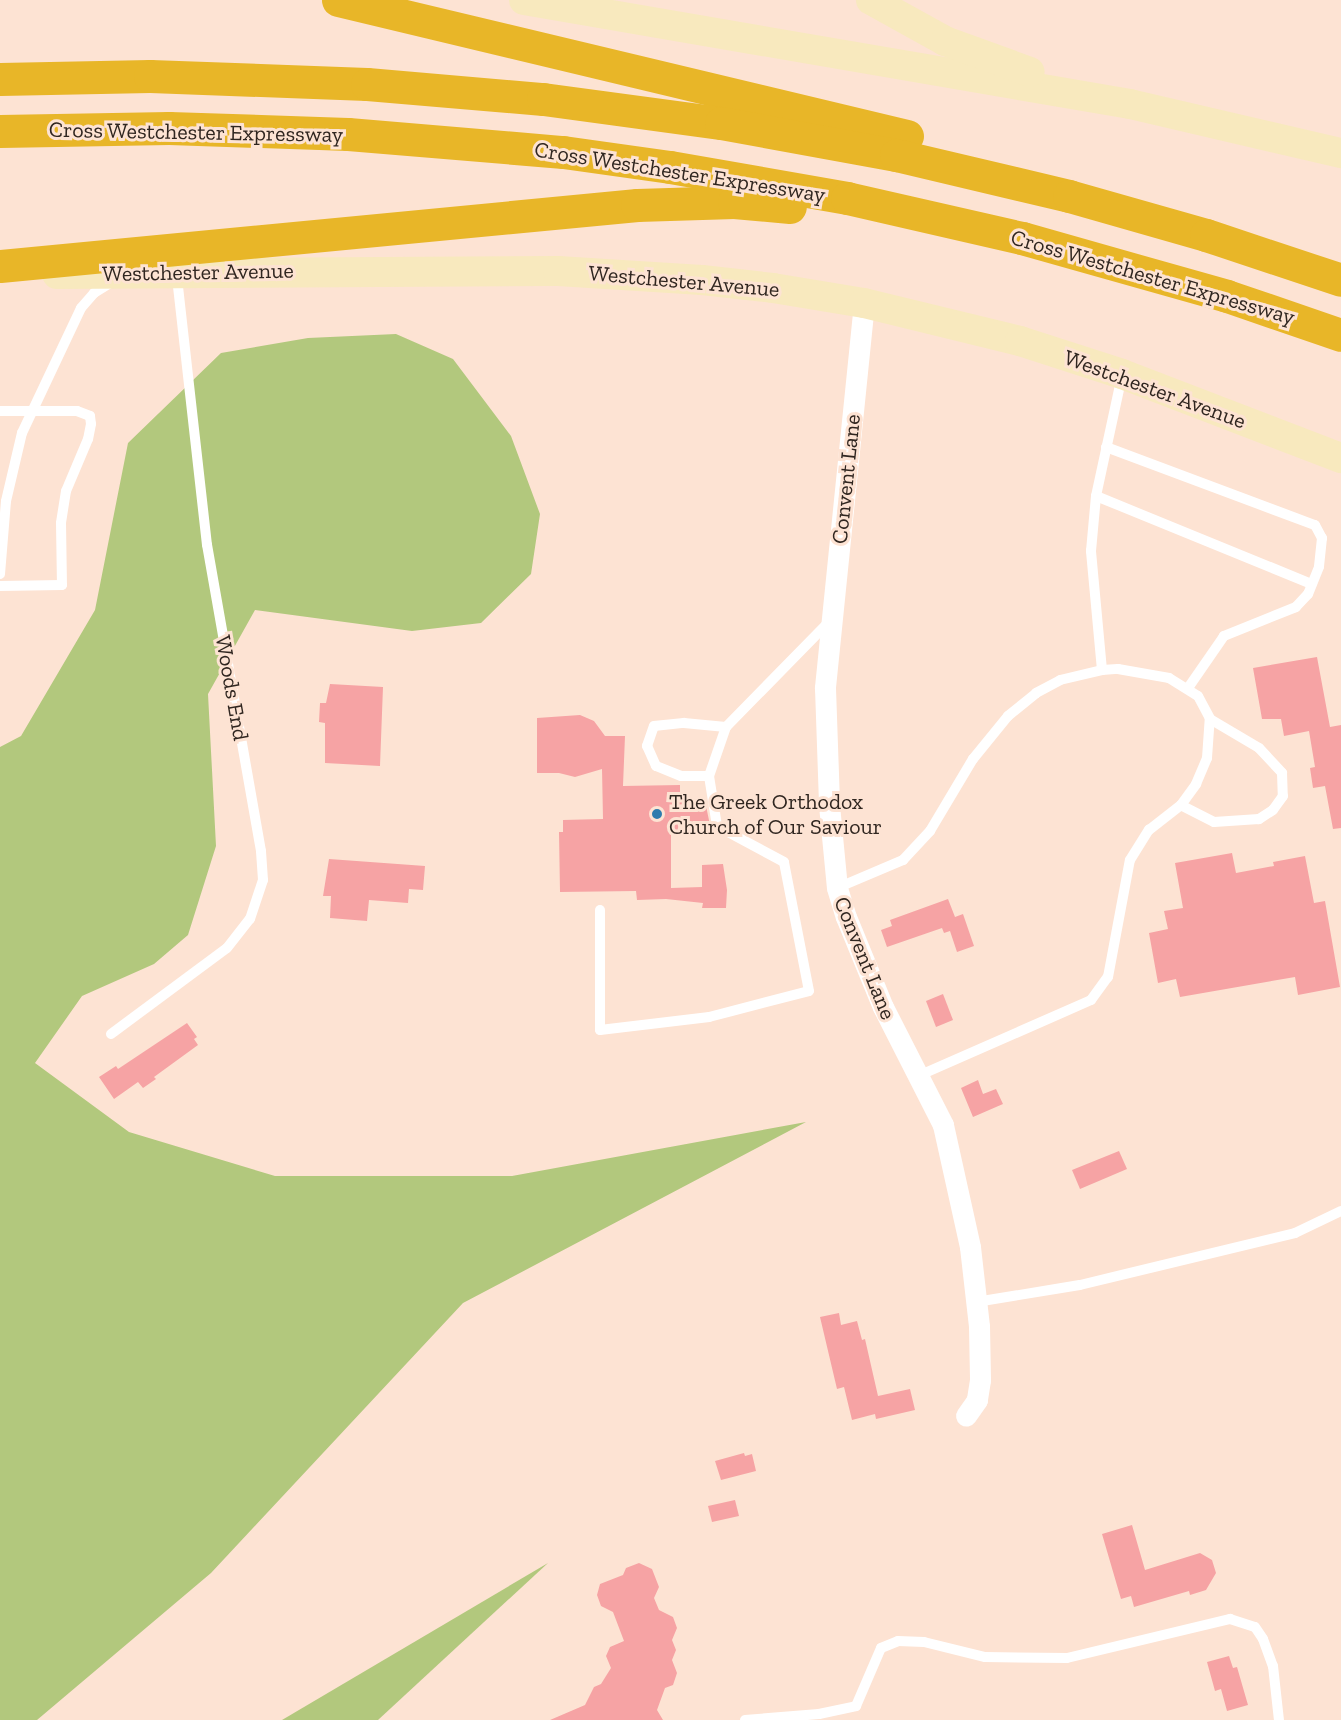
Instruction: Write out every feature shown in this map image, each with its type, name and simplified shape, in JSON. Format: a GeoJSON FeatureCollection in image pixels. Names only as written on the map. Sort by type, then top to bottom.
{"type":"FeatureCollection","features":[{"type":"Feature","properties":{"kind":"highway"},"geometry":{"type":"LineString","coordinates":[[338,0],[892,132],[966,156],[1069,196]]}},
{"type":"Feature","properties":{"kind":"highway"},"geometry":{"type":"LineString","coordinates":[[0,79],[150,76],[293,80],[402,86],[543,99],[676,116],[826,141],[1069,196],[1206,235],[1341,280]]}},
{"type":"Feature","properties":{"kind":"highway","name":"Cross Westchester Expressway"},"geometry":{"type":"LineString","coordinates":[[0,131],[106,128],[250,130],[479,144],[581,155],[732,177],[847,198],[988,229],[1126,266],[1341,335]]}},
{"type":"Feature","properties":{"kind":"highway"},"geometry":{"type":"LineString","coordinates":[[0,266],[679,202],[767,204],[988,229]]}},
{"type":"Feature","properties":{"kind":"main road"},"geometry":{"type":"LineString","coordinates":[[524,0],[1130,104],[1341,153]]}},
{"type":"Feature","properties":{"kind":"main road"},"geometry":{"type":"LineString","coordinates":[[871,0],[945,40],[981,55],[1130,104]]}},
{"type":"Feature","properties":{"kind":"main road","name":"Westchester Avenue"},"geometry":{"type":"LineString","coordinates":[[0,274],[558,271],[702,280],[864,303],[1020,341],[1122,374],[1341,458]]}},
{"type":"Feature","properties":{"kind":"street","name":"Convent Lane"},"geometry":{"type":"LineString","coordinates":[[864,303],[825,688],[828,805],[837,888],[846,917],[884,1008],[943,1125],[970,1247],[976,1302],[980,1380],[977,1400],[966,1416]]}},
{"type":"Feature","properties":{"kind":"lane"},"geometry":{"type":"LineString","coordinates":[[0,574],[6,501],[22,433],[81,308],[94,292],[127,273]]}},
{"type":"Feature","properties":{"kind":"lane","name":"Woods End"},"geometry":{"type":"LineString","coordinates":[[111,1034],[227,948],[250,919],[263,880],[261,851],[207,545],[177,273]]}},
{"type":"Feature","properties":{"kind":"lane"},"geometry":{"type":"LineString","coordinates":[[1102,669],[1091,551],[1096,496],[1122,374]]}},
{"type":"Feature","properties":{"kind":"lane"},"geometry":{"type":"LineString","coordinates":[[0,411],[77,411],[90,416],[88,439],[66,492],[61,523],[62,585],[0,586]]}},
{"type":"Feature","properties":{"kind":"lane"},"geometry":{"type":"LineString","coordinates":[[1106,447],[1315,525],[1322,538],[1319,567],[1308,594],[1296,607],[1224,636],[1188,688]]}},
{"type":"Feature","properties":{"kind":"lane"},"geometry":{"type":"LineString","coordinates":[[1096,496],[1312,584]]}},
{"type":"Feature","properties":{"kind":"lane"},"geometry":{"type":"LineString","coordinates":[[600,910],[600,1030],[709,1017],[809,991],[784,862],[717,826],[709,776],[726,727],[831,620]]}},
{"type":"Feature","properties":{"kind":"lane"},"geometry":{"type":"LineString","coordinates":[[837,888],[903,860],[930,831],[973,759],[1008,716],[1036,693],[1060,680],[1102,669],[1148,673],[1169,678],[1188,688],[1198,696],[1210,719],[1259,748],[1282,773],[1283,796],[1274,810],[1259,819],[1214,822],[1181,805]]}},
{"type":"Feature","properties":{"kind":"lane"},"geometry":{"type":"LineString","coordinates":[[918,1076],[1091,1000],[1108,977],[1130,860],[1149,830],[1181,805],[1196,784],[1207,758],[1210,719]]}},
{"type":"Feature","properties":{"kind":"lane"},"geometry":{"type":"LineString","coordinates":[[709,776],[681,776],[656,766],[647,746],[654,726],[684,723],[726,727]]}},
{"type":"Feature","properties":{"kind":"lane"},"geometry":{"type":"LineString","coordinates":[[976,1302],[1080,1285],[1295,1233],[1341,1211]]}},
{"type":"Feature","properties":{"kind":"lane"},"geometry":{"type":"LineString","coordinates":[[745,1720],[819,1714],[856,1706],[881,1648],[898,1641],[924,1642],[985,1657],[1067,1658],[1230,1619],[1255,1627],[1263,1639],[1273,1666],[1279,1720]]}},
{"type":"Feature","properties":{"kind":"green space"},"geometry":{"type":"Polygon","coordinates":[[[396,334],[453,359],[511,436],[540,514],[531,574],[481,623],[412,631],[255,610],[208,694],[216,846],[188,935],[154,964],[82,996],[35,1063],[129,1132],[275,1176],[512,1176],[806,1122],[463,1303],[211,1573],[37,1720],[0,1720],[0,747],[21,736],[95,610],[128,443],[221,353],[308,338],[396,334]]]}},
{"type":"Feature","properties":{"kind":"green space"},"geometry":{"type":"Polygon","coordinates":[[[548,1563],[378,1720],[282,1720],[548,1563]]]}},
{"type":"Feature","properties":{"kind":"building"},"geometry":{"type":"Polygon","coordinates":[[[1317,657],[1330,727],[1341,725],[1341,828],[1333,829],[1325,786],[1313,788],[1310,768],[1315,767],[1309,731],[1284,736],[1281,719],[1262,719],[1253,668],[1317,657]]]}},
{"type":"Feature","properties":{"kind":"building"},"geometry":{"type":"Polygon","coordinates":[[[330,684],[383,687],[380,766],[325,763],[325,723],[319,722],[320,703],[326,703],[330,684]]]}},
{"type":"Feature","properties":{"kind":"building","name":"The Greek Orthodox Church of Our Saviour"},"geometry":{"type":"Polygon","coordinates":[[[580,715],[594,721],[605,736],[625,736],[623,786],[680,785],[680,802],[705,801],[711,830],[671,831],[671,888],[702,887],[702,865],[723,864],[727,890],[726,908],[702,908],[703,903],[666,899],[637,900],[636,891],[560,892],[559,832],[563,832],[563,820],[603,819],[602,769],[575,777],[559,773],[537,773],[537,718],[580,715]]]}},
{"type":"Feature","properties":{"kind":"building"},"geometry":{"type":"Polygon","coordinates":[[[1232,853],[1236,873],[1274,866],[1273,862],[1305,856],[1314,903],[1325,901],[1340,987],[1298,995],[1295,977],[1180,997],[1176,979],[1158,983],[1149,933],[1168,929],[1164,911],[1183,908],[1175,863],[1232,853]]]}},
{"type":"Feature","properties":{"kind":"building"},"geometry":{"type":"Polygon","coordinates":[[[329,859],[425,866],[423,890],[409,889],[408,903],[369,900],[367,921],[330,918],[331,896],[323,896],[329,859]]]}},
{"type":"Feature","properties":{"kind":"building"},"geometry":{"type":"Polygon","coordinates":[[[948,899],[955,917],[963,914],[974,946],[957,952],[950,931],[944,933],[942,928],[887,947],[881,930],[892,926],[890,920],[948,899]]]}},
{"type":"Feature","properties":{"kind":"building"},"geometry":{"type":"Polygon","coordinates":[[[943,994],[953,1020],[936,1027],[926,1001],[943,994]]]}},
{"type":"Feature","properties":{"kind":"building"},"geometry":{"type":"Polygon","coordinates":[[[187,1023],[197,1037],[194,1039],[198,1045],[154,1077],[156,1079],[143,1088],[138,1082],[114,1099],[99,1077],[116,1066],[118,1069],[187,1023]]]}},
{"type":"Feature","properties":{"kind":"building"},"geometry":{"type":"Polygon","coordinates":[[[978,1080],[983,1094],[996,1089],[1003,1104],[973,1117],[961,1088],[978,1080]]]}},
{"type":"Feature","properties":{"kind":"building"},"geometry":{"type":"Polygon","coordinates":[[[1119,1151],[1127,1169],[1080,1189],[1072,1170],[1119,1151]]]}},
{"type":"Feature","properties":{"kind":"building"},"geometry":{"type":"Polygon","coordinates":[[[839,1313],[841,1325],[857,1321],[862,1340],[865,1339],[878,1396],[910,1389],[915,1410],[876,1419],[875,1414],[852,1420],[844,1387],[837,1389],[820,1317],[839,1313]]]}},
{"type":"Feature","properties":{"kind":"building"},"geometry":{"type":"Polygon","coordinates":[[[744,1453],[745,1456],[752,1454],[756,1471],[721,1480],[715,1461],[744,1453]]]}},
{"type":"Feature","properties":{"kind":"building"},"geometry":{"type":"Polygon","coordinates":[[[735,1500],[739,1516],[712,1522],[708,1506],[735,1500]]]}},
{"type":"Feature","properties":{"kind":"building"},"geometry":{"type":"Polygon","coordinates":[[[1132,1525],[1145,1570],[1200,1553],[1212,1560],[1216,1573],[1206,1590],[1190,1595],[1189,1591],[1134,1607],[1131,1596],[1121,1599],[1102,1534],[1132,1525]]]}},
{"type":"Feature","properties":{"kind":"building"},"geometry":{"type":"Polygon","coordinates":[[[639,1563],[652,1569],[659,1587],[654,1598],[659,1610],[673,1617],[677,1628],[672,1640],[676,1650],[672,1660],[677,1673],[673,1685],[665,1688],[657,1710],[663,1720],[550,1720],[585,1705],[594,1687],[601,1684],[611,1668],[606,1656],[610,1647],[624,1641],[613,1612],[601,1606],[597,1595],[600,1584],[623,1575],[626,1568],[639,1563]]]}},
{"type":"Feature","properties":{"kind":"building"},"geometry":{"type":"Polygon","coordinates":[[[1229,1656],[1233,1668],[1237,1667],[1248,1705],[1227,1711],[1221,1689],[1215,1691],[1207,1662],[1229,1656]]]}},
{"type":"Feature","properties":{"kind":"place","name":"The Greek Orthodox Church of Our Saviour"},"geometry":{"type":"Point","coordinates":[657,814]}}]}
